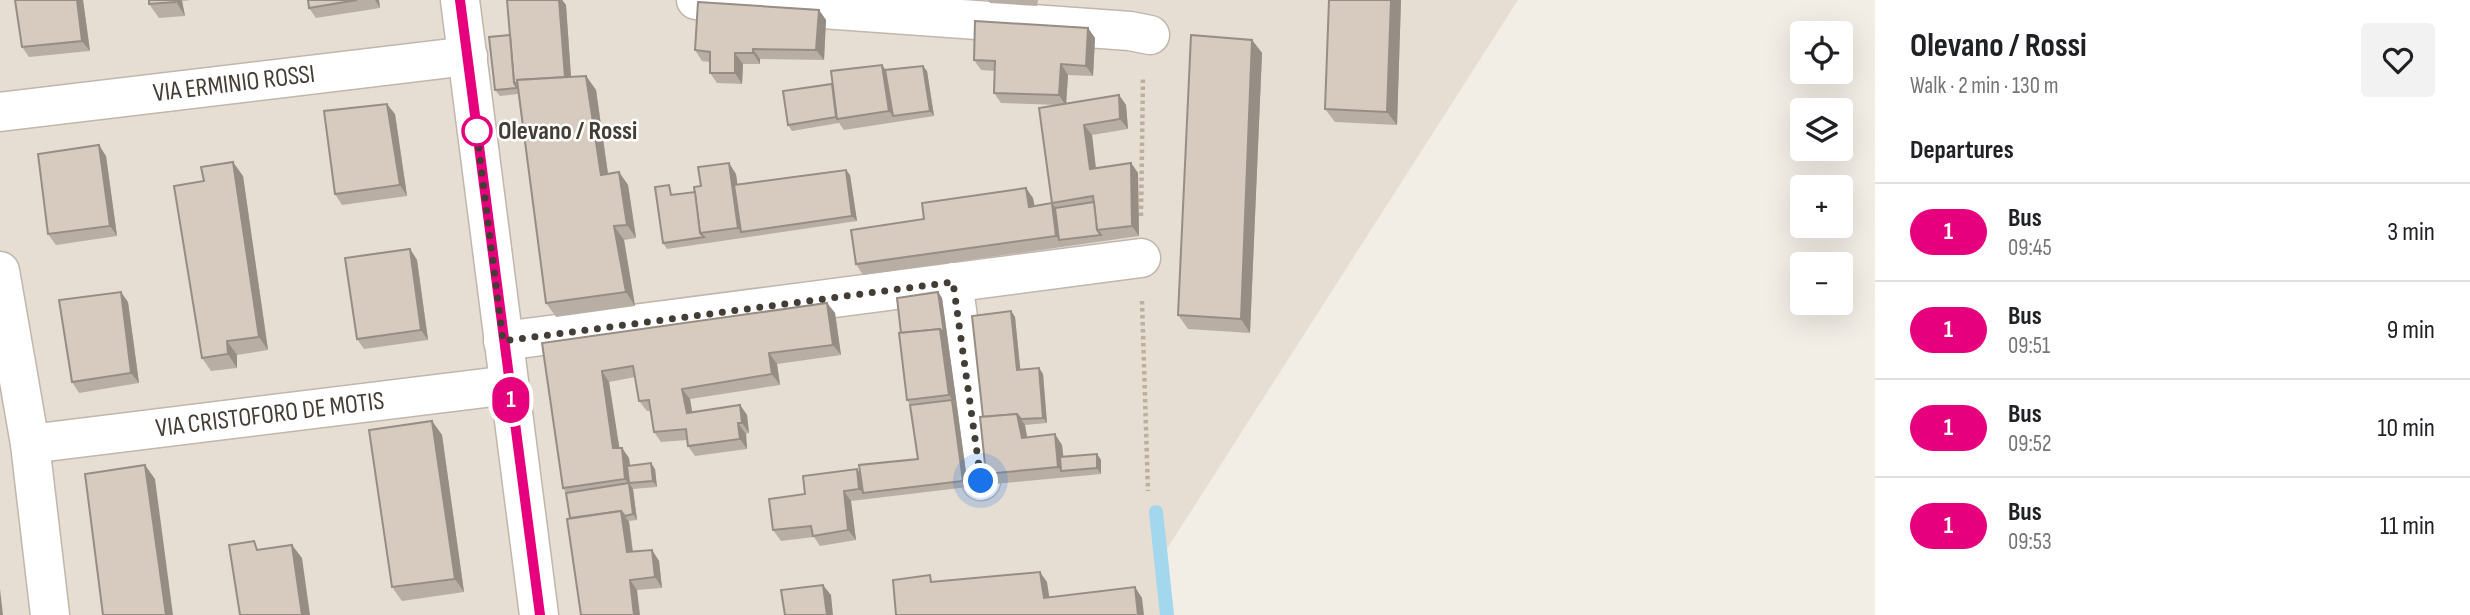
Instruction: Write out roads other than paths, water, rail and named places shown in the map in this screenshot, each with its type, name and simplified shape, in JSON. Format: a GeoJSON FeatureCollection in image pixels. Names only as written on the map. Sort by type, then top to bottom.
{"type":"FeatureCollection","features":[{"type":"Feature","properties":{"kind":"street"},"geometry":{"type":"LineString","coordinates":[[460,0],[540,615]]}},
{"type":"Feature","properties":{"kind":"street"},"geometry":{"type":"LineString","coordinates":[[695,0],[1130,31],[1150,35]]}},
{"type":"Feature","properties":{"kind":"street","name":"VIA ERMINIO ROSSI"},"geometry":{"type":"LineString","coordinates":[[0,111],[468,56]]}},
{"type":"Feature","properties":{"kind":"street"},"geometry":{"type":"LineString","coordinates":[[503,341],[1141,258]]}},
{"type":"Feature","properties":{"kind":"street"},"geometry":{"type":"LineString","coordinates":[[0,271],[3,309],[30,444],[50,615]]}},
{"type":"Feature","properties":{"kind":"street"},"geometry":{"type":"LineString","coordinates":[[953,282],[981,481]]}},
{"type":"Feature","properties":{"kind":"street","name":"VIA CRISTOFORO DE MOTIS"},"geometry":{"type":"LineString","coordinates":[[30,444],[509,385]]}},
{"type":"Feature","properties":{"kind":"waterway"},"geometry":{"type":"LineString","coordinates":[[1156,512],[1167,615]]}},
{"type":"Feature","properties":{"kind":"place","name":"Olevano / Rossi"},"geometry":{"type":"Point","coordinates":[477,131]}}]}
